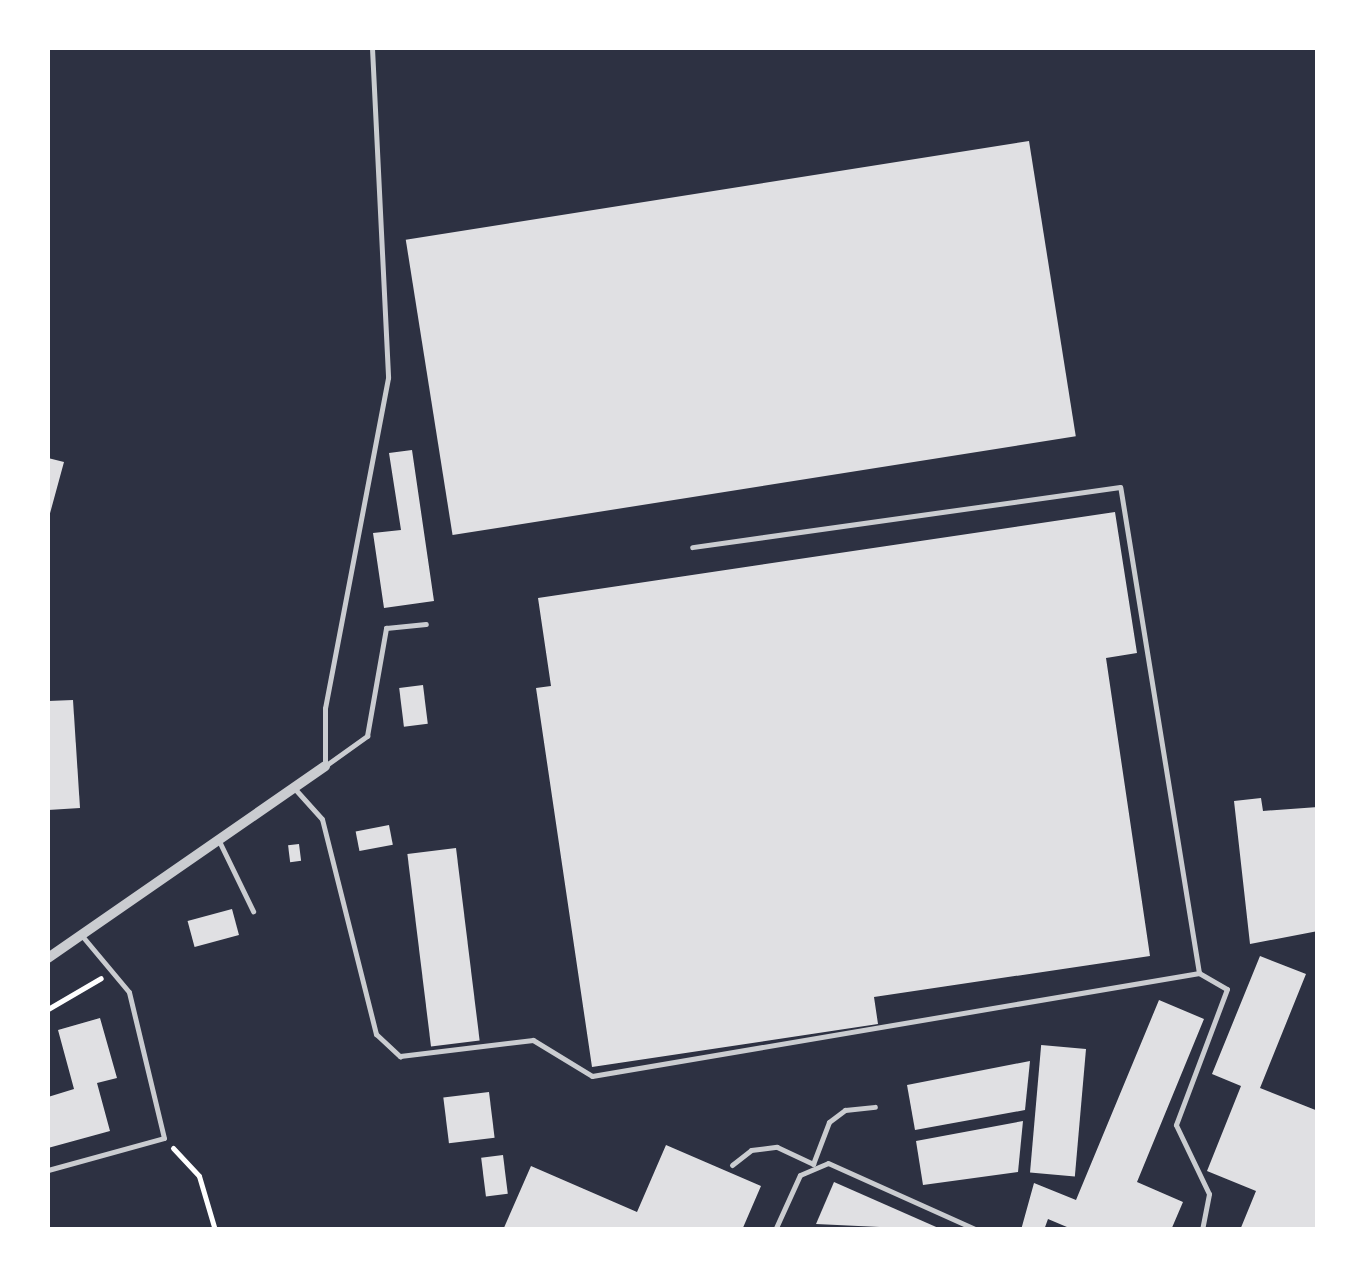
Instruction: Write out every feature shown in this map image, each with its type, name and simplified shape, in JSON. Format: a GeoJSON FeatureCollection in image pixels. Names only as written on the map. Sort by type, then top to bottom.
{"type":"FeatureCollection","features":[{"type":"Feature","properties":{"kind":"street"},"geometry":{"type":"LineString","coordinates":[[48,958],[220,843],[325,766]]}},
{"type":"Feature","properties":{"kind":"lane"},"geometry":{"type":"LineString","coordinates":[[325,766],[325,708],[388,378],[372,48]]}},
{"type":"Feature","properties":{"kind":"lane"},"geometry":{"type":"LineString","coordinates":[[692,547],[1120,488],[1200,972]]}},
{"type":"Feature","properties":{"kind":"lane"},"geometry":{"type":"LineString","coordinates":[[325,766],[367,736],[386,628],[426,624]]}},
{"type":"Feature","properties":{"kind":"lane"},"geometry":{"type":"LineString","coordinates":[[294,789],[322,820],[376,1034],[400,1056],[533,1040],[592,1076],[1200,972],[1227,989],[1176,1125],[1209,1194],[1202,1230]]}},
{"type":"Feature","properties":{"kind":"lane"},"geometry":{"type":"LineString","coordinates":[[220,843],[254,911]]}},
{"type":"Feature","properties":{"kind":"lane"},"geometry":{"type":"LineString","coordinates":[[48,1170],[164,1138],[129,992],[116,969],[81,934]]}},
{"type":"Feature","properties":{"kind":"lane"},"geometry":{"type":"LineString","coordinates":[[775,1230],[800,1175],[813,1164],[829,1122],[845,1110],[876,1107]]}},
{"type":"Feature","properties":{"kind":"lane"},"geometry":{"type":"LineString","coordinates":[[732,1165],[752,1150],[776,1146],[813,1164],[828,1163],[978,1230]]}},
{"type":"Feature","properties":{"kind":"path"},"geometry":{"type":"LineString","coordinates":[[48,1009],[116,969]]}},
{"type":"Feature","properties":{"kind":"path"},"geometry":{"type":"LineString","coordinates":[[164,1138],[199,1176],[215,1230]]}},
{"type":"Feature","properties":{"kind":"building"},"geometry":{"type":"Polygon","coordinates":[[[1029,141],[1076,436],[453,535],[406,240],[1029,141]]]}},
{"type":"Feature","properties":{"kind":"building"},"geometry":{"type":"Polygon","coordinates":[[[412,450],[434,601],[384,608],[373,533],[401,530],[389,453],[412,450]]]}},
{"type":"Feature","properties":{"kind":"building"},"geometry":{"type":"Polygon","coordinates":[[[48,458],[64,462],[49,517],[48,517],[48,458]]]}},
{"type":"Feature","properties":{"kind":"building"},"geometry":{"type":"Polygon","coordinates":[[[1115,512],[1137,653],[1106,658],[1150,956],[874,997],[878,1024],[592,1067],[536,688],[551,686],[538,598],[1115,512]]]}},
{"type":"Feature","properties":{"kind":"building"},"geometry":{"type":"Polygon","coordinates":[[[423,685],[428,724],[404,727],[399,688],[423,685]]]}},
{"type":"Feature","properties":{"kind":"building"},"geometry":{"type":"Polygon","coordinates":[[[73,700],[80,808],[48,810],[48,701],[73,700]]]}},
{"type":"Feature","properties":{"kind":"building"},"geometry":{"type":"Polygon","coordinates":[[[1261,798],[1263,811],[1318,807],[1318,931],[1250,944],[1234,801],[1261,798]]]}},
{"type":"Feature","properties":{"kind":"building"},"geometry":{"type":"Polygon","coordinates":[[[389,825],[393,845],[359,851],[356,831],[389,825]]]}},
{"type":"Feature","properties":{"kind":"building"},"geometry":{"type":"Polygon","coordinates":[[[299,844],[301,861],[290,862],[288,845],[299,844]]]}},
{"type":"Feature","properties":{"kind":"building"},"geometry":{"type":"Polygon","coordinates":[[[456,848],[480,1041],[431,1047],[407,854],[456,848]]]}},
{"type":"Feature","properties":{"kind":"building"},"geometry":{"type":"Polygon","coordinates":[[[232,909],[239,935],[195,947],[188,921],[232,909]]]}},
{"type":"Feature","properties":{"kind":"building"},"geometry":{"type":"Polygon","coordinates":[[[1260,956],[1306,974],[1260,1088],[1318,1111],[1318,1230],[1240,1230],[1256,1191],[1207,1171],[1241,1086],[1212,1074],[1260,956]]]}},
{"type":"Feature","properties":{"kind":"building"},"geometry":{"type":"Polygon","coordinates":[[[1159,1000],[1204,1019],[1137,1182],[1183,1202],[1171,1230],[1074,1230],[1048,1219],[1044,1230],[1021,1230],[1034,1183],[1076,1200],[1159,1000]]]}},
{"type":"Feature","properties":{"kind":"building"},"geometry":{"type":"Polygon","coordinates":[[[100,1018],[117,1078],[97,1083],[110,1131],[48,1148],[48,1097],[74,1089],[58,1030],[100,1018]]]}},
{"type":"Feature","properties":{"kind":"building"},"geometry":{"type":"Polygon","coordinates":[[[1041,1045],[1086,1049],[1075,1177],[1030,1173],[1041,1045]]]}},
{"type":"Feature","properties":{"kind":"building"},"geometry":{"type":"Polygon","coordinates":[[[1030,1061],[1025,1110],[915,1130],[907,1085],[1030,1061]]]}},
{"type":"Feature","properties":{"kind":"building"},"geometry":{"type":"Polygon","coordinates":[[[489,1092],[495,1138],[449,1143],[443,1098],[489,1092]]]}},
{"type":"Feature","properties":{"kind":"building"},"geometry":{"type":"Polygon","coordinates":[[[1023,1121],[1018,1172],[923,1185],[916,1141],[1023,1121]]]}},
{"type":"Feature","properties":{"kind":"building"},"geometry":{"type":"Polygon","coordinates":[[[666,1145],[761,1186],[742,1230],[503,1230],[531,1166],[637,1212],[666,1145]]]}},
{"type":"Feature","properties":{"kind":"building"},"geometry":{"type":"Polygon","coordinates":[[[503,1155],[508,1194],[486,1196],[481,1158],[503,1155]]]}},
{"type":"Feature","properties":{"kind":"building"},"geometry":{"type":"Polygon","coordinates":[[[834,1182],[943,1230],[816,1224],[834,1182]]]}}]}
